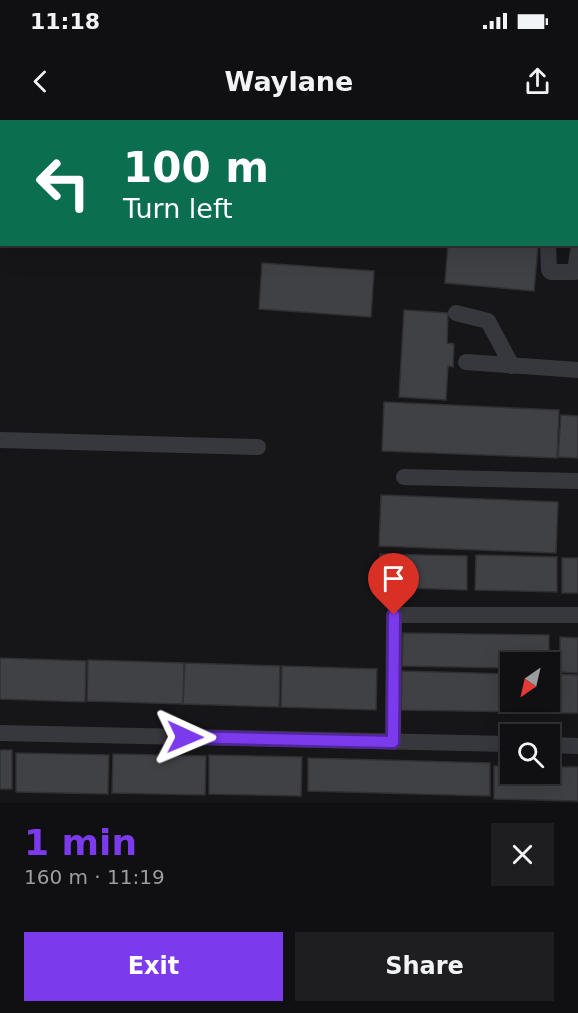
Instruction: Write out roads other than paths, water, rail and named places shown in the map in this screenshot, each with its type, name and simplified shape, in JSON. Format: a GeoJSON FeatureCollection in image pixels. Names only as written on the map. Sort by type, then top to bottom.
{"type":"FeatureCollection","features":[{"type":"Feature","properties":{"kind":"street"},"geometry":{"type":"LineString","coordinates":[[548,246],[551,272],[575,272],[578,251]]}},
{"type":"Feature","properties":{"kind":"street"},"geometry":{"type":"LineString","coordinates":[[456,313],[488,321],[512,366]]}},
{"type":"Feature","properties":{"kind":"street"},"geometry":{"type":"LineString","coordinates":[[466,362],[578,370]]}},
{"type":"Feature","properties":{"kind":"street"},"geometry":{"type":"LineString","coordinates":[[0,440],[258,447]]}},
{"type":"Feature","properties":{"kind":"street"},"geometry":{"type":"LineString","coordinates":[[404,477],[578,481]]}},
{"type":"Feature","properties":{"kind":"street"},"geometry":{"type":"LineString","coordinates":[[393,742],[394,615],[578,615]]}},
{"type":"Feature","properties":{"kind":"street"},"geometry":{"type":"LineString","coordinates":[[0,733],[500,744]]}},
{"type":"Feature","properties":{"kind":"street"},"geometry":{"type":"LineString","coordinates":[[560,745],[578,746]]}}]}
